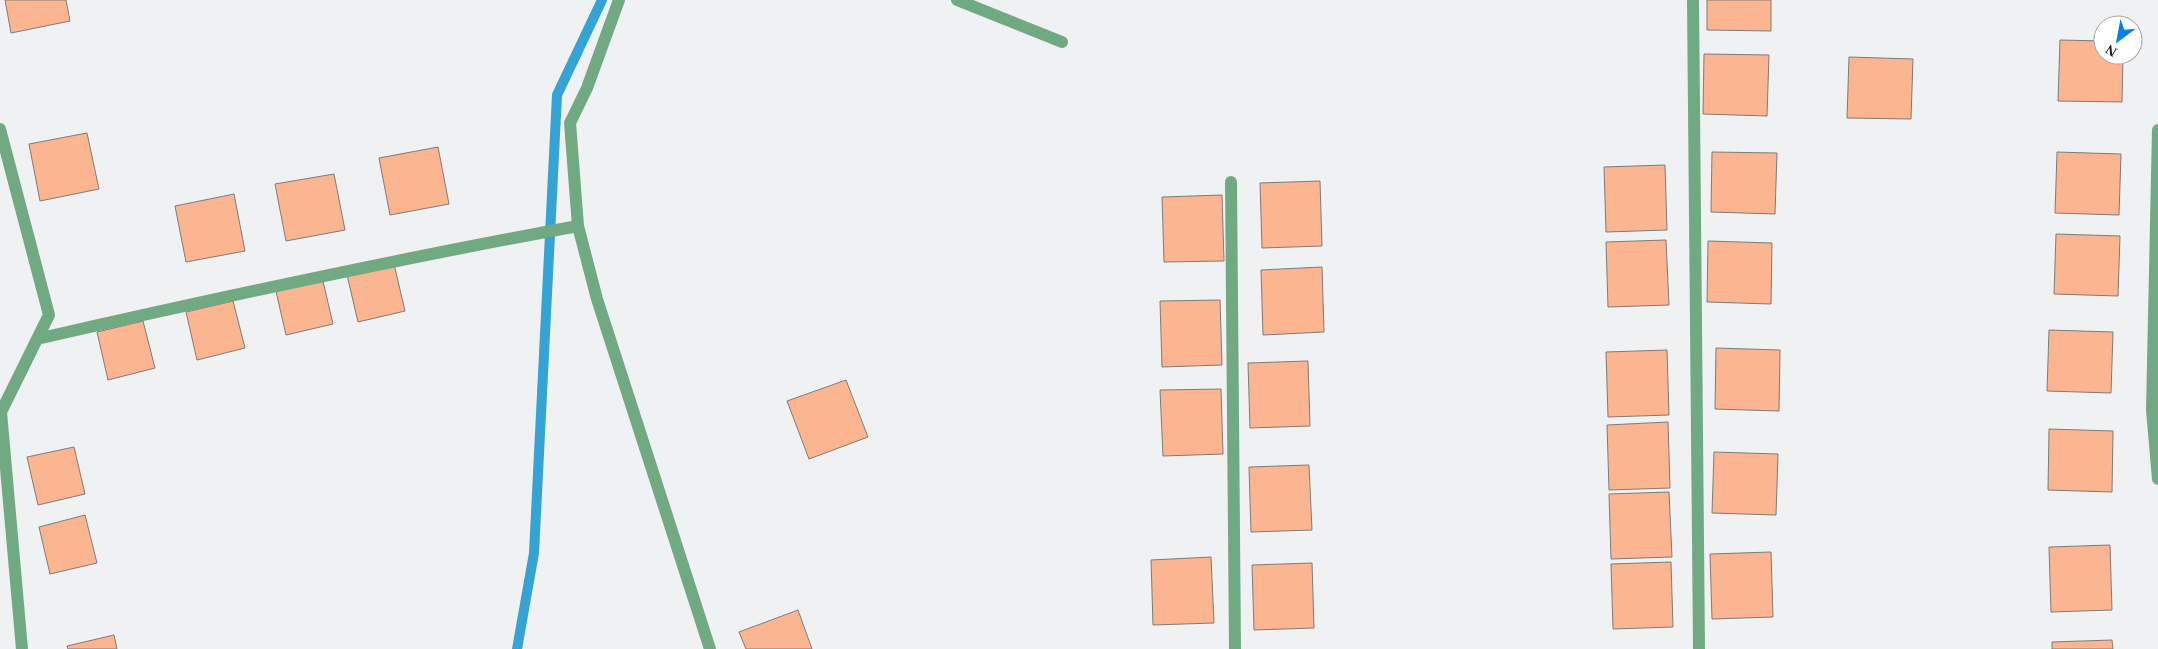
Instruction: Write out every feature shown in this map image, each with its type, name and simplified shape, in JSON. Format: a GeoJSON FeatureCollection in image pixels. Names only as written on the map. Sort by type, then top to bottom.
{"type":"FeatureCollection","features":[{"type":"Feature","properties":{"kind":"street"},"geometry":{"type":"LineString","coordinates":[[619,0],[586,88],[570,124],[578,226],[597,299],[710,649]]}},
{"type":"Feature","properties":{"kind":"street"},"geometry":{"type":"LineString","coordinates":[[956,0],[1062,42]]}},
{"type":"Feature","properties":{"kind":"street"},"geometry":{"type":"LineString","coordinates":[[1693,0],[1698,649]]}},
{"type":"Feature","properties":{"kind":"street"},"geometry":{"type":"LineString","coordinates":[[0,129],[49,315],[1,412],[22,649]]}},
{"type":"Feature","properties":{"kind":"street"},"geometry":{"type":"LineString","coordinates":[[2158,130],[2155,410],[2158,479]]}},
{"type":"Feature","properties":{"kind":"street"},"geometry":{"type":"LineString","coordinates":[[1231,182],[1235,649]]}},
{"type":"Feature","properties":{"kind":"street"},"geometry":{"type":"LineString","coordinates":[[37,339],[306,278],[578,226]]}},
{"type":"Feature","properties":{"kind":"building"},"geometry":{"type":"Polygon","coordinates":[[[5,0],[66,0],[70,21],[11,33],[5,0]]]}},
{"type":"Feature","properties":{"kind":"building"},"geometry":{"type":"Polygon","coordinates":[[[1707,0],[1771,0],[1771,31],[1707,30],[1707,0]]]}},
{"type":"Feature","properties":{"kind":"building"},"geometry":{"type":"Polygon","coordinates":[[[2060,40],[2093,41],[2093,65],[2123,65],[2122,102],[2058,101],[2060,40]]]}},
{"type":"Feature","properties":{"kind":"building"},"geometry":{"type":"Polygon","coordinates":[[[1704,54],[1769,55],[1767,116],[1703,114],[1704,54]]]}},
{"type":"Feature","properties":{"kind":"building"},"geometry":{"type":"Polygon","coordinates":[[[1849,57],[1913,59],[1911,119],[1847,118],[1849,57]]]}},
{"type":"Feature","properties":{"kind":"building"},"geometry":{"type":"Polygon","coordinates":[[[87,133],[99,189],[40,201],[29,144],[87,133]]]}},
{"type":"Feature","properties":{"kind":"building"},"geometry":{"type":"Polygon","coordinates":[[[438,147],[449,204],[390,215],[379,158],[438,147]]]}},
{"type":"Feature","properties":{"kind":"building"},"geometry":{"type":"Polygon","coordinates":[[[1712,152],[1777,153],[1775,214],[1711,212],[1712,152]]]}},
{"type":"Feature","properties":{"kind":"building"},"geometry":{"type":"Polygon","coordinates":[[[2057,152],[2121,154],[2119,215],[2055,213],[2057,152]]]}},
{"type":"Feature","properties":{"kind":"building"},"geometry":{"type":"Polygon","coordinates":[[[1665,165],[1667,230],[1606,232],[1604,167],[1665,165]]]}},
{"type":"Feature","properties":{"kind":"building"},"geometry":{"type":"Polygon","coordinates":[[[334,174],[345,230],[286,241],[275,184],[334,174]]]}},
{"type":"Feature","properties":{"kind":"building"},"geometry":{"type":"Polygon","coordinates":[[[1320,181],[1322,246],[1262,248],[1260,183],[1320,181]]]}},
{"type":"Feature","properties":{"kind":"building"},"geometry":{"type":"Polygon","coordinates":[[[234,194],[245,251],[186,262],[175,206],[234,194]]]}},
{"type":"Feature","properties":{"kind":"building"},"geometry":{"type":"Polygon","coordinates":[[[1222,195],[1224,261],[1164,262],[1162,197],[1222,195]]]}},
{"type":"Feature","properties":{"kind":"building"},"geometry":{"type":"Polygon","coordinates":[[[2056,234],[2120,236],[2118,296],[2054,294],[2056,234]]]}},
{"type":"Feature","properties":{"kind":"building"},"geometry":{"type":"Polygon","coordinates":[[[1666,240],[1669,305],[1608,307],[1606,242],[1666,240]]]}},
{"type":"Feature","properties":{"kind":"building"},"geometry":{"type":"Polygon","coordinates":[[[1708,241],[1772,243],[1771,304],[1707,302],[1708,241]]]}},
{"type":"Feature","properties":{"kind":"building"},"geometry":{"type":"Polygon","coordinates":[[[394,264],[405,311],[358,322],[347,275],[394,264]]]}},
{"type":"Feature","properties":{"kind":"building"},"geometry":{"type":"Polygon","coordinates":[[[1322,267],[1324,332],[1263,335],[1261,270],[1322,267]]]}},
{"type":"Feature","properties":{"kind":"building"},"geometry":{"type":"Polygon","coordinates":[[[322,277],[333,324],[286,335],[275,287],[322,277]]]}},
{"type":"Feature","properties":{"kind":"building"},"geometry":{"type":"Polygon","coordinates":[[[1220,300],[1222,365],[1162,367],[1160,301],[1220,300]]]}},
{"type":"Feature","properties":{"kind":"building"},"geometry":{"type":"Polygon","coordinates":[[[233,301],[245,348],[197,360],[186,312],[233,301]]]}},
{"type":"Feature","properties":{"kind":"building"},"geometry":{"type":"Polygon","coordinates":[[[143,321],[155,368],[108,380],[97,332],[143,321]]]}},
{"type":"Feature","properties":{"kind":"building"},"geometry":{"type":"Polygon","coordinates":[[[2049,330],[2113,332],[2111,393],[2047,391],[2049,330]]]}},
{"type":"Feature","properties":{"kind":"building"},"geometry":{"type":"Polygon","coordinates":[[[1716,348],[1780,350],[1779,411],[1715,409],[1716,348]]]}},
{"type":"Feature","properties":{"kind":"building"},"geometry":{"type":"Polygon","coordinates":[[[1667,350],[1669,415],[1608,417],[1606,352],[1667,350]]]}},
{"type":"Feature","properties":{"kind":"building"},"geometry":{"type":"Polygon","coordinates":[[[1308,361],[1310,426],[1250,428],[1248,363],[1308,361]]]}},
{"type":"Feature","properties":{"kind":"building"},"geometry":{"type":"Polygon","coordinates":[[[846,380],[868,437],[809,459],[787,401],[846,380]]]}},
{"type":"Feature","properties":{"kind":"building"},"geometry":{"type":"Polygon","coordinates":[[[1221,389],[1223,454],[1163,456],[1160,390],[1221,389]]]}},
{"type":"Feature","properties":{"kind":"building"},"geometry":{"type":"Polygon","coordinates":[[[1668,422],[1670,488],[1609,490],[1607,425],[1668,422]]]}},
{"type":"Feature","properties":{"kind":"building"},"geometry":{"type":"Polygon","coordinates":[[[2049,429],[2113,431],[2112,492],[2048,490],[2049,429]]]}},
{"type":"Feature","properties":{"kind":"building"},"geometry":{"type":"Polygon","coordinates":[[[74,447],[85,494],[38,505],[27,457],[74,447]]]}},
{"type":"Feature","properties":{"kind":"building"},"geometry":{"type":"Polygon","coordinates":[[[1714,452],[1778,454],[1776,515],[1712,513],[1714,452]]]}},
{"type":"Feature","properties":{"kind":"building"},"geometry":{"type":"Polygon","coordinates":[[[1309,465],[1312,530],[1251,532],[1249,467],[1309,465]]]}},
{"type":"Feature","properties":{"kind":"building"},"geometry":{"type":"Polygon","coordinates":[[[1669,492],[1672,557],[1611,559],[1609,494],[1669,492]]]}},
{"type":"Feature","properties":{"kind":"building"},"geometry":{"type":"Polygon","coordinates":[[[85,515],[97,563],[50,574],[39,527],[85,515]]]}},
{"type":"Feature","properties":{"kind":"building"},"geometry":{"type":"Polygon","coordinates":[[[2110,545],[2112,610],[2051,612],[2049,547],[2110,545]]]}},
{"type":"Feature","properties":{"kind":"building"},"geometry":{"type":"Polygon","coordinates":[[[1771,552],[1773,617],[1712,619],[1710,554],[1771,552]]]}},
{"type":"Feature","properties":{"kind":"building"},"geometry":{"type":"Polygon","coordinates":[[[1211,557],[1214,623],[1153,625],[1151,560],[1211,557]]]}},
{"type":"Feature","properties":{"kind":"building"},"geometry":{"type":"Polygon","coordinates":[[[1671,562],[1673,627],[1613,629],[1611,564],[1671,562]]]}},
{"type":"Feature","properties":{"kind":"building"},"geometry":{"type":"Polygon","coordinates":[[[1312,563],[1314,628],[1254,630],[1252,565],[1312,563]]]}},
{"type":"Feature","properties":{"kind":"building"},"geometry":{"type":"Polygon","coordinates":[[[798,610],[812,649],[746,649],[739,632],[798,610]]]}},
{"type":"Feature","properties":{"kind":"building"},"geometry":{"type":"Polygon","coordinates":[[[114,635],[117,649],[68,649],[67,646],[114,635]]]}},
{"type":"Feature","properties":{"kind":"building"},"geometry":{"type":"Polygon","coordinates":[[[2112,640],[2113,649],[2052,649],[2052,642],[2112,640]]]}},
{"type":"Feature","properties":{"kind":"waterway"},"geometry":{"type":"LineString","coordinates":[[517,649],[534,553],[557,95],[602,0]]}}]}
